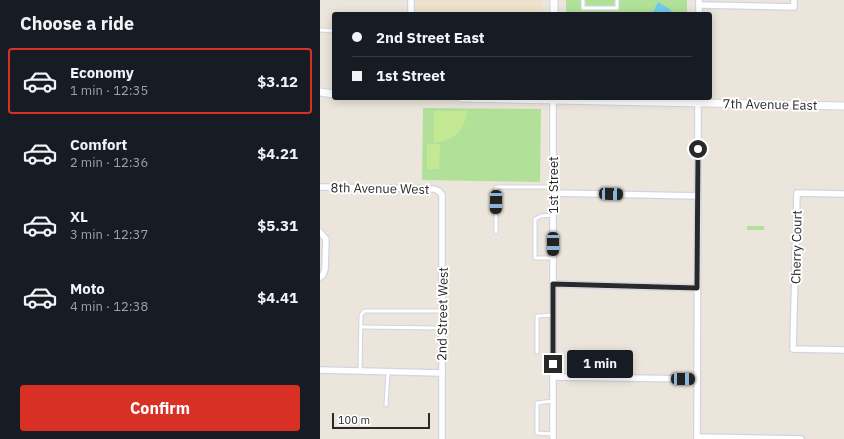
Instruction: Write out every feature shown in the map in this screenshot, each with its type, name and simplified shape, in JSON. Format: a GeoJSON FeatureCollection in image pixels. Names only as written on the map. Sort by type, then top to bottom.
{"type":"FeatureCollection","features":[{"type":"Feature","properties":{"kind":"street"},"geometry":{"type":"LineString","coordinates":[[411,0],[411,12]]}},
{"type":"Feature","properties":{"kind":"street"},"geometry":{"type":"LineString","coordinates":[[554,0],[554,12]]}},
{"type":"Feature","properties":{"kind":"street"},"geometry":{"type":"LineString","coordinates":[[699,2],[794,7],[794,0]]}},
{"type":"Feature","properties":{"kind":"street"},"geometry":{"type":"LineString","coordinates":[[320,92],[332,94]]}},
{"type":"Feature","properties":{"kind":"street","name":"1st Street"},"geometry":{"type":"LineString","coordinates":[[553,100],[553,436]]}},
{"type":"Feature","properties":{"kind":"street"},"geometry":{"type":"LineString","coordinates":[[698,100],[697,438],[801,439]]}},
{"type":"Feature","properties":{"kind":"street","name":"7th Avenue East"},"geometry":{"type":"LineString","coordinates":[[698,100],[844,106]]}},
{"type":"Feature","properties":{"kind":"street","name":"8th Avenue West"},"geometry":{"type":"LineString","coordinates":[[320,187],[434,189],[439,191]]}},
{"type":"Feature","properties":{"kind":"street"},"geometry":{"type":"LineString","coordinates":[[553,190],[698,196]]}},
{"type":"Feature","properties":{"kind":"street","name":"2nd Street West"},"geometry":{"type":"LineString","coordinates":[[439,191],[443,198],[442,439]]}},
{"type":"Feature","properties":{"kind":"street","name":"Cherry Court"},"geometry":{"type":"LineString","coordinates":[[844,194],[797,193],[793,349],[844,350]]}},
{"type":"Feature","properties":{"kind":"street"},"geometry":{"type":"LineString","coordinates":[[320,232],[326,239],[325,269],[323,275],[320,277]]}},
{"type":"Feature","properties":{"kind":"street"},"geometry":{"type":"LineString","coordinates":[[553,284],[697,288]]}},
{"type":"Feature","properties":{"kind":"street"},"geometry":{"type":"LineString","coordinates":[[320,370],[442,373]]}},
{"type":"Feature","properties":{"kind":"street"},"geometry":{"type":"LineString","coordinates":[[553,376],[697,379]]}},
{"type":"Feature","properties":{"kind":"lane"},"geometry":{"type":"LineString","coordinates":[[583,0],[583,8],[617,8],[617,0]]}},
{"type":"Feature","properties":{"kind":"lane"},"geometry":{"type":"LineString","coordinates":[[320,30],[332,31]]}},
{"type":"Feature","properties":{"kind":"lane"},"geometry":{"type":"LineString","coordinates":[[496,232],[496,187],[553,190]]}},
{"type":"Feature","properties":{"kind":"lane"},"geometry":{"type":"LineString","coordinates":[[553,215],[541,216],[535,220],[535,258],[553,258]]}},
{"type":"Feature","properties":{"kind":"lane"},"geometry":{"type":"LineString","coordinates":[[360,371],[360,327],[361,315],[364,311],[443,311]]}},
{"type":"Feature","properties":{"kind":"lane"},"geometry":{"type":"LineString","coordinates":[[537,352],[538,316],[553,315]]}},
{"type":"Feature","properties":{"kind":"lane"},"geometry":{"type":"LineString","coordinates":[[360,327],[442,328]]}},
{"type":"Feature","properties":{"kind":"lane"},"geometry":{"type":"LineString","coordinates":[[386,405],[388,372]]}},
{"type":"Feature","properties":{"kind":"lane"},"geometry":{"type":"LineString","coordinates":[[553,402],[537,404],[537,433],[553,436]]}},
{"type":"Feature","properties":{"kind":"shaded area"},"geometry":{"type":"Polygon","coordinates":[[[416,0],[542,0],[542,12],[415,12],[416,0]]]}},
{"type":"Feature","properties":{"kind":"green space"},"geometry":{"type":"Polygon","coordinates":[[[566,0],[687,0],[687,12],[566,12],[566,0]]]}},
{"type":"Feature","properties":{"kind":"green space"},"geometry":{"type":"Polygon","coordinates":[[[423,108],[541,109],[540,182],[422,180],[423,108]]]}},
{"type":"Feature","properties":{"kind":"green space"},"geometry":{"type":"Polygon","coordinates":[[[436,111],[467,111],[464,124],[457,134],[447,140],[434,143],[434,113],[436,111]]]}},
{"type":"Feature","properties":{"kind":"green space"},"geometry":{"type":"Polygon","coordinates":[[[427,144],[440,144],[439,169],[427,169],[427,144]]]}},
{"type":"Feature","properties":{"kind":"green space"},"geometry":{"type":"Polygon","coordinates":[[[747,226],[764,226],[764,230],[747,230],[747,226]]]}},
{"type":"Feature","properties":{"kind":"water"},"geometry":{"type":"Polygon","coordinates":[[[658,2],[671,10],[672,12],[653,12],[658,2]]]}},
{"type":"Feature","properties":{"kind":"route"},"geometry":{"type":"LineString","coordinates":[[553,364],[553,284],[697,288],[698,149]]}}]}
